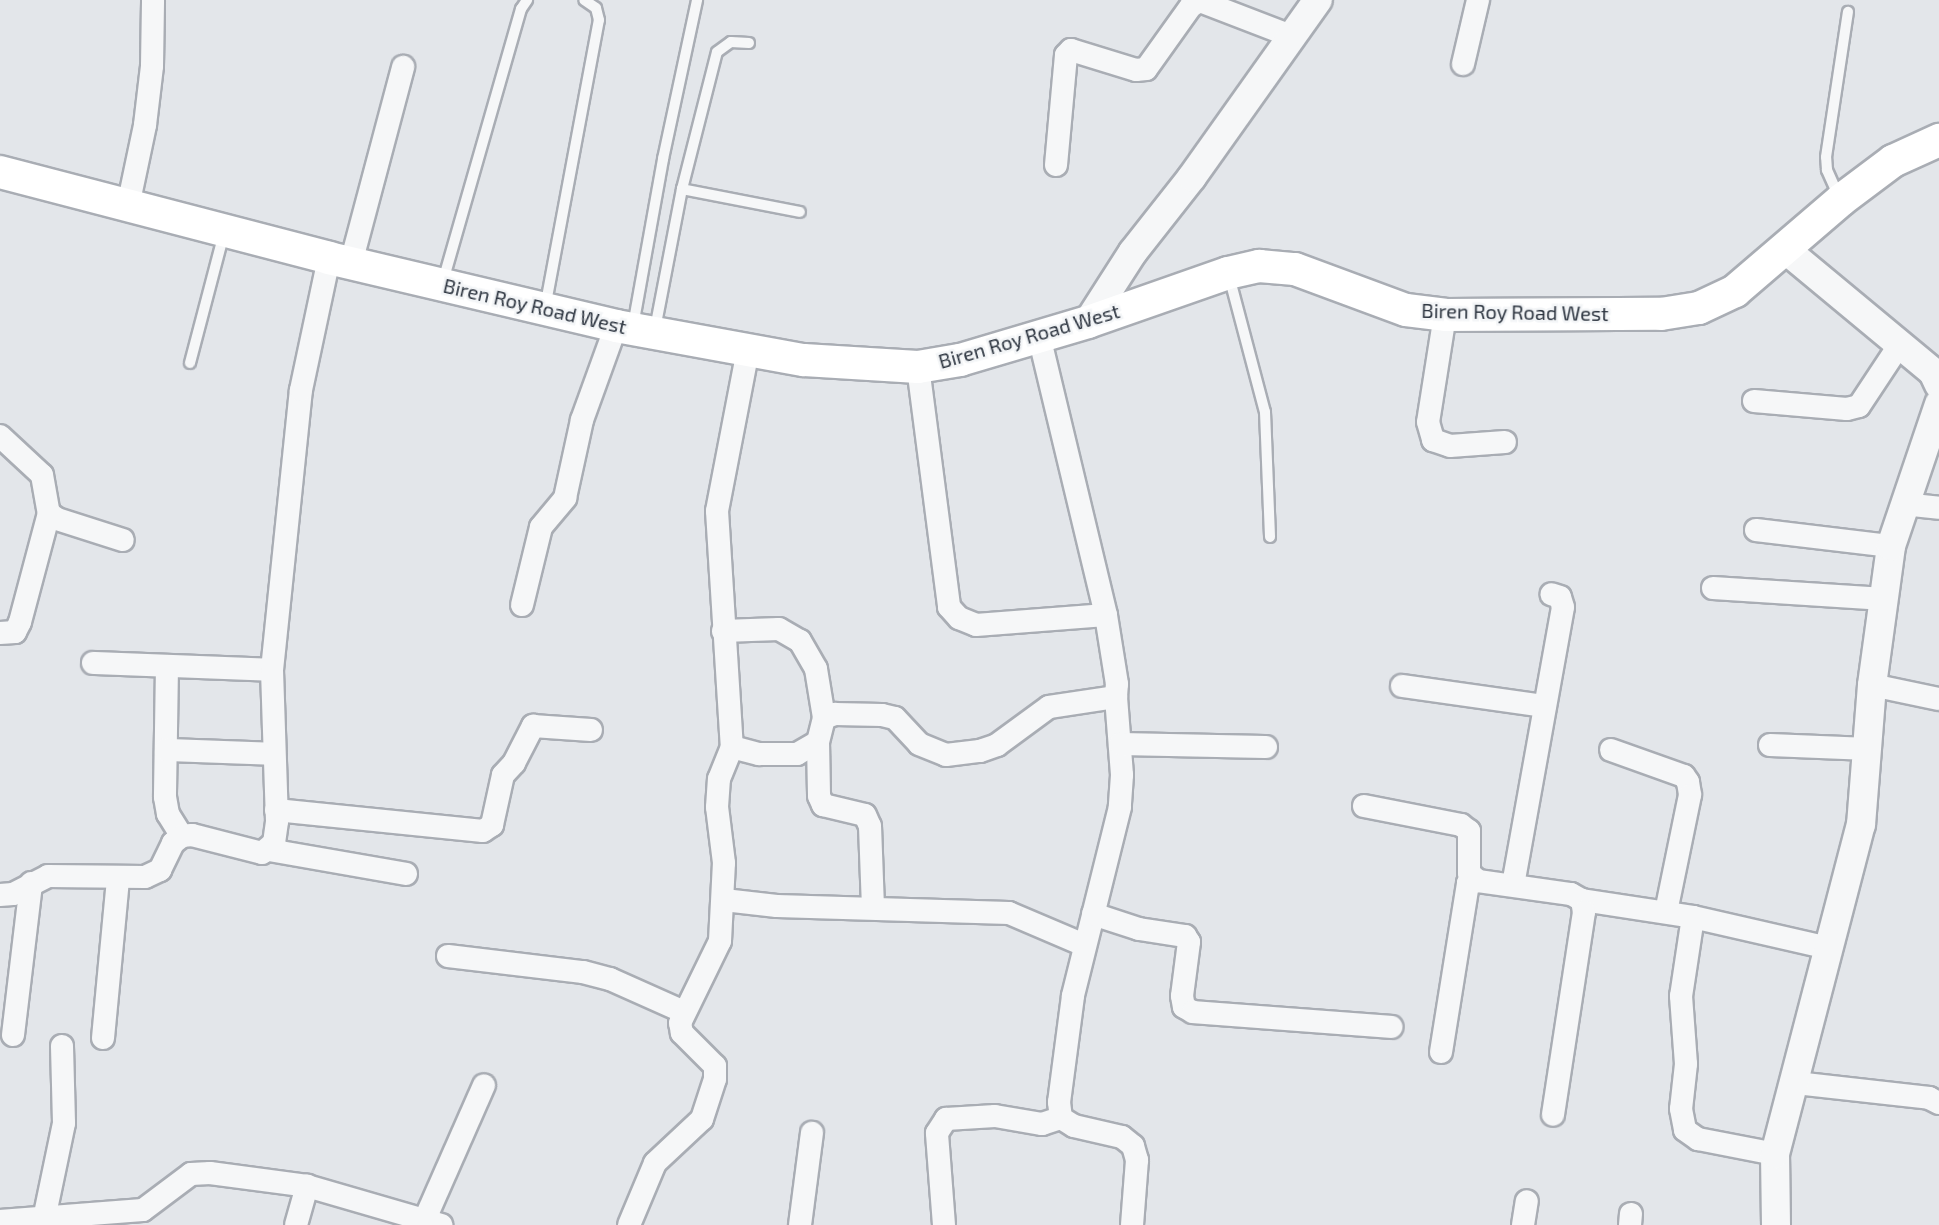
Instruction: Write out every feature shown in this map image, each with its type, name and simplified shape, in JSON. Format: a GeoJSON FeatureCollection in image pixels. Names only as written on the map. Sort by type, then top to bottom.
{"type":"FeatureCollection","features":[{"type":"Feature","properties":{"kind":"main road","name":"Biren Roy Road West"},"geometry":{"type":"LineString","coordinates":[[0,172],[340,261],[634,329],[804,360],[918,367],[1088,322],[1228,273],[1258,266],[1295,269],[1406,310],[1445,315],[1661,314],[1699,308],[1735,291],[1786,250],[1840,200],[1893,161],[1939,140]]}},
{"type":"Feature","properties":{"kind":"street"},"geometry":{"type":"LineString","coordinates":[[128,206],[145,125],[152,66],[153,0]]}},
{"type":"Feature","properties":{"kind":"street"},"geometry":{"type":"LineString","coordinates":[[1088,322],[1133,252],[1318,0]]}},
{"type":"Feature","properties":{"kind":"street"},"geometry":{"type":"LineString","coordinates":[[1463,64],[1478,0]]}},
{"type":"Feature","properties":{"kind":"street"},"geometry":{"type":"LineString","coordinates":[[1056,165],[1066,55],[1071,50],[1136,70],[1146,69],[1191,6],[1200,1],[1293,37]]}},
{"type":"Feature","properties":{"kind":"street"},"geometry":{"type":"LineString","coordinates":[[0,895],[13,894],[31,883],[67,875],[145,877],[160,870],[173,843],[182,836],[192,835],[262,853],[269,850],[274,843],[276,810],[272,670],[301,390],[403,67]]}},
{"type":"Feature","properties":{"kind":"street"},"geometry":{"type":"LineString","coordinates":[[1786,250],[1934,372],[1939,385]]}},
{"type":"Feature","properties":{"kind":"street"},"geometry":{"type":"LineString","coordinates":[[1445,315],[1428,423],[1433,440],[1450,446],[1505,442]]}},
{"type":"Feature","properties":{"kind":"street"},"geometry":{"type":"LineString","coordinates":[[522,605],[541,527],[565,498],[587,404],[634,329]]}},
{"type":"Feature","properties":{"kind":"street"},"geometry":{"type":"LineString","coordinates":[[1039,336],[1106,615],[1117,684],[1120,744],[1120,807],[1073,996],[1059,1101],[1061,1118]]}},
{"type":"Feature","properties":{"kind":"street"},"geometry":{"type":"LineString","coordinates":[[1754,400],[1847,409],[1859,406],[1900,344]]}},
{"type":"Feature","properties":{"kind":"street"},"geometry":{"type":"LineString","coordinates":[[628,1225],[655,1163],[702,1119],[710,1102],[715,1066],[682,1033],[684,1012],[713,961],[724,900],[717,807],[719,778],[732,747],[717,512],[748,350]]}},
{"type":"Feature","properties":{"kind":"street"},"geometry":{"type":"LineString","coordinates":[[918,367],[949,607],[959,618],[976,625],[1106,615]]}},
{"type":"Feature","properties":{"kind":"street"},"geometry":{"type":"LineString","coordinates":[[1776,1225],[1775,1154],[1796,1083],[1828,948],[1862,825],[1872,685],[1881,599],[1891,546],[1903,504],[1939,404]]}},
{"type":"Feature","properties":{"kind":"street"},"geometry":{"type":"LineString","coordinates":[[0,436],[42,475],[49,513],[20,622],[15,632],[0,633]]}},
{"type":"Feature","properties":{"kind":"street"},"geometry":{"type":"LineString","coordinates":[[1903,504],[1939,508]]}},
{"type":"Feature","properties":{"kind":"street"},"geometry":{"type":"LineString","coordinates":[[49,513],[57,519],[123,540]]}},
{"type":"Feature","properties":{"kind":"street"},"geometry":{"type":"LineString","coordinates":[[1756,531],[1891,546]]}},
{"type":"Feature","properties":{"kind":"street"},"geometry":{"type":"LineString","coordinates":[[1713,588],[1881,599]]}},
{"type":"Feature","properties":{"kind":"street"},"geometry":{"type":"LineString","coordinates":[[1514,885],[1563,607],[1560,597],[1551,594]]}},
{"type":"Feature","properties":{"kind":"street"},"geometry":{"type":"LineString","coordinates":[[723,631],[779,629],[800,641],[816,669],[824,718],[818,742],[819,796],[823,806],[865,815],[870,826],[873,908]]}},
{"type":"Feature","properties":{"kind":"street"},"geometry":{"type":"LineString","coordinates":[[93,663],[272,670]]}},
{"type":"Feature","properties":{"kind":"street"},"geometry":{"type":"LineString","coordinates":[[168,666],[166,750],[168,814],[182,836]]}},
{"type":"Feature","properties":{"kind":"street"},"geometry":{"type":"LineString","coordinates":[[1872,685],[1939,699]]}},
{"type":"Feature","properties":{"kind":"street"},"geometry":{"type":"LineString","coordinates":[[1402,686],[1545,706]]}},
{"type":"Feature","properties":{"kind":"street"},"geometry":{"type":"LineString","coordinates":[[824,718],[835,714],[895,718],[919,744],[946,755],[997,745],[1049,707],[1116,697]]}},
{"type":"Feature","properties":{"kind":"street"},"geometry":{"type":"LineString","coordinates":[[276,810],[483,831],[492,825],[503,776],[514,764],[533,726],[591,730]]}},
{"type":"Feature","properties":{"kind":"street"},"geometry":{"type":"LineString","coordinates":[[732,747],[759,754],[797,754],[818,742]]}},
{"type":"Feature","properties":{"kind":"street"},"geometry":{"type":"LineString","coordinates":[[1120,744],[1266,747]]}},
{"type":"Feature","properties":{"kind":"street"},"geometry":{"type":"LineString","coordinates":[[1770,745],[1869,748]]}},
{"type":"Feature","properties":{"kind":"street"},"geometry":{"type":"LineString","coordinates":[[166,750],[274,754]]}},
{"type":"Feature","properties":{"kind":"street"},"geometry":{"type":"LineString","coordinates":[[1611,750],[1684,776],[1688,782],[1690,795],[1666,912]]}},
{"type":"Feature","properties":{"kind":"street"},"geometry":{"type":"LineString","coordinates":[[1364,806],[1461,825],[1469,831],[1469,873],[1478,881]]}},
{"type":"Feature","properties":{"kind":"street"},"geometry":{"type":"LineString","coordinates":[[269,850],[406,874]]}},
{"type":"Feature","properties":{"kind":"street"},"geometry":{"type":"LineString","coordinates":[[103,1038],[118,878]]}},
{"type":"Feature","properties":{"kind":"street"},"geometry":{"type":"LineString","coordinates":[[1441,1052],[1464,890],[1468,884],[1478,881],[1571,894],[1582,900],[1694,917],[1828,948]]}},
{"type":"Feature","properties":{"kind":"street"},"geometry":{"type":"LineString","coordinates":[[13,1035],[31,883]]}},
{"type":"Feature","properties":{"kind":"street"},"geometry":{"type":"LineString","coordinates":[[724,900],[777,906],[1009,913],[1084,945]]}},
{"type":"Feature","properties":{"kind":"street"},"geometry":{"type":"LineString","coordinates":[[1552,1115],[1584,912],[1582,900]]}},
{"type":"Feature","properties":{"kind":"street"},"geometry":{"type":"LineString","coordinates":[[1093,914],[1139,929],[1185,936],[1190,942],[1182,996],[1184,1007],[1193,1012],[1390,1027]]}},
{"type":"Feature","properties":{"kind":"street"},"geometry":{"type":"LineString","coordinates":[[1694,917],[1681,996],[1686,1064],[1681,1109],[1685,1130],[1698,1139],[1775,1154]]}},
{"type":"Feature","properties":{"kind":"street"},"geometry":{"type":"LineString","coordinates":[[448,956],[583,972],[610,979],[684,1012]]}},
{"type":"Feature","properties":{"kind":"street"},"geometry":{"type":"LineString","coordinates":[[44,1220],[64,1122],[62,1046]]}},
{"type":"Feature","properties":{"kind":"street"},"geometry":{"type":"LineString","coordinates":[[1796,1083],[1939,1103]]}},
{"type":"Feature","properties":{"kind":"street"},"geometry":{"type":"LineString","coordinates":[[0,1221],[44,1220],[143,1210],[191,1174],[210,1173],[308,1186],[433,1222],[484,1084]]}},
{"type":"Feature","properties":{"kind":"street"},"geometry":{"type":"LineString","coordinates":[[944,1225],[937,1133],[946,1119],[995,1116],[1042,1124],[1061,1118],[1074,1126],[1122,1137],[1133,1146],[1137,1160],[1132,1225]]}},
{"type":"Feature","properties":{"kind":"street"},"geometry":{"type":"LineString","coordinates":[[800,1225],[812,1133]]}},
{"type":"Feature","properties":{"kind":"street"},"geometry":{"type":"LineString","coordinates":[[296,1225],[308,1186]]}},
{"type":"Feature","properties":{"kind":"street"},"geometry":{"type":"LineString","coordinates":[[1523,1225],[1527,1201]]}},
{"type":"Feature","properties":{"kind":"lane"},"geometry":{"type":"LineString","coordinates":[[442,284],[521,9],[527,0]]}},
{"type":"Feature","properties":{"kind":"lane"},"geometry":{"type":"LineString","coordinates":[[545,308],[599,20],[596,8],[584,0]]}},
{"type":"Feature","properties":{"kind":"lane"},"geometry":{"type":"LineString","coordinates":[[634,329],[663,159],[697,0]]}},
{"type":"Feature","properties":{"kind":"lane"},"geometry":{"type":"LineString","coordinates":[[1840,200],[1827,170],[1826,158],[1848,12]]}},
{"type":"Feature","properties":{"kind":"lane"},"geometry":{"type":"LineString","coordinates":[[634,329],[682,189],[717,52],[731,42],[749,43]]}},
{"type":"Feature","properties":{"kind":"lane"},"geometry":{"type":"LineString","coordinates":[[682,189],[800,212]]}},
{"type":"Feature","properties":{"kind":"lane"},"geometry":{"type":"LineString","coordinates":[[190,363],[225,230]]}},
{"type":"Feature","properties":{"kind":"lane"},"geometry":{"type":"LineString","coordinates":[[1228,273],[1265,412],[1270,537]]}}]}
